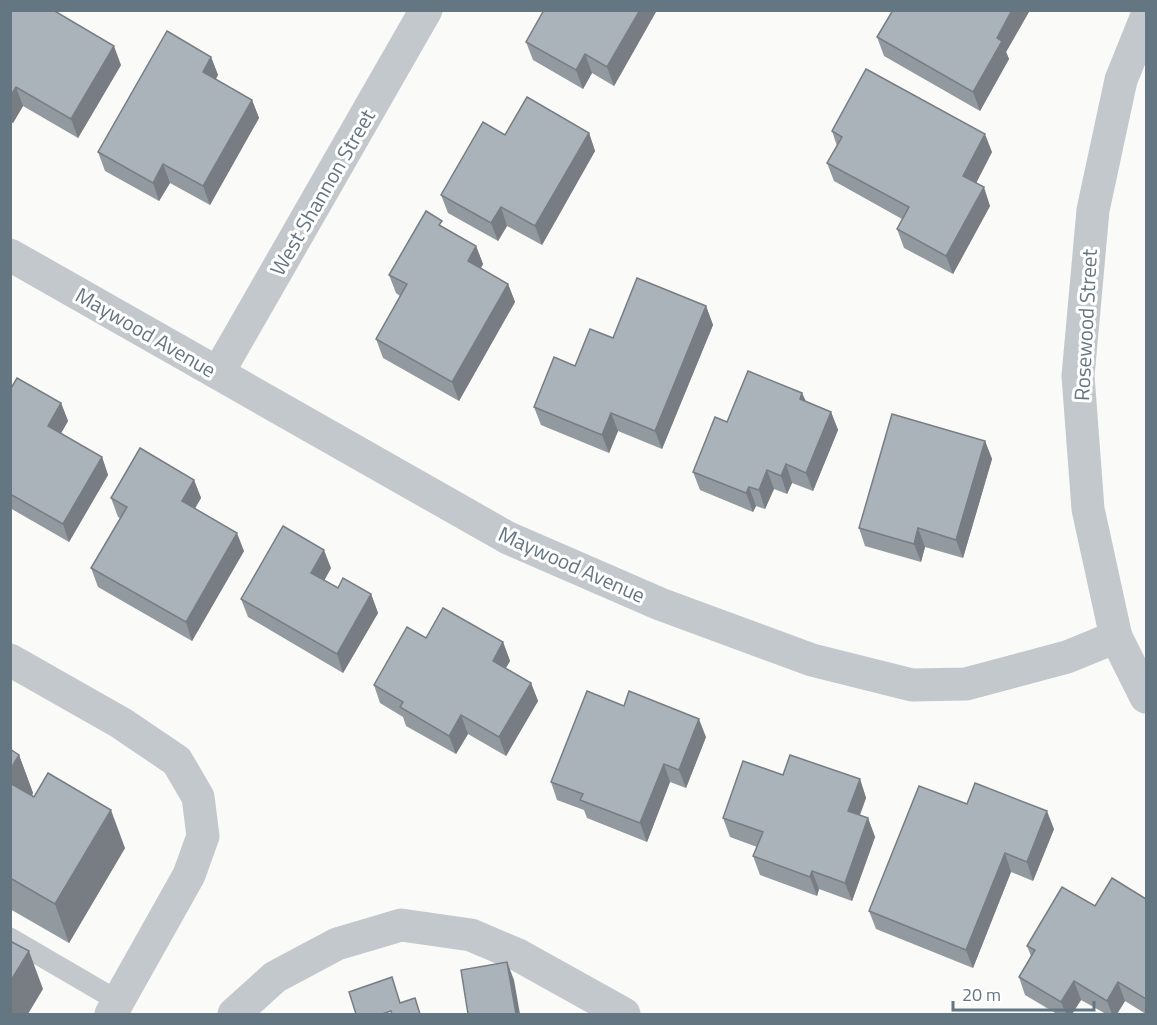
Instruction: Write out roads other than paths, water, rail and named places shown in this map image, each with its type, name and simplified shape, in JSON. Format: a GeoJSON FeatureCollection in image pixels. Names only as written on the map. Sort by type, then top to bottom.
{"type":"FeatureCollection","features":[{"type":"Feature","properties":{"kind":"street","name":"West Shannon Street"},"geometry":{"type":"LineString","coordinates":[[218,373],[426,10]]}},
{"type":"Feature","properties":{"kind":"street","name":"Rosewood Street"},"geometry":{"type":"LineString","coordinates":[[1116,637],[1088,509],[1078,376],[1092,210],[1121,80],[1146,18]]}},
{"type":"Feature","properties":{"kind":"street","name":"Maywood Avenue"},"geometry":{"type":"LineString","coordinates":[[10,255],[508,538],[660,604],[812,660],[912,685],[966,684],[1067,657],[1116,637]]}},
{"type":"Feature","properties":{"kind":"street"},"geometry":{"type":"LineString","coordinates":[[1116,637],[1146,697]]}},
{"type":"Feature","properties":{"kind":"street"},"geometry":{"type":"LineString","coordinates":[[10,660],[121,723],[177,761],[198,797],[203,836],[189,875],[114,1008]]}},
{"type":"Feature","properties":{"kind":"street"},"geometry":{"type":"LineString","coordinates":[[234,1014],[275,978],[337,944],[401,925],[471,935],[518,955],[624,1014]]}},
{"type":"Feature","properties":{"kind":"lane"},"geometry":{"type":"LineString","coordinates":[[10,938],[114,1008]]}}]}
